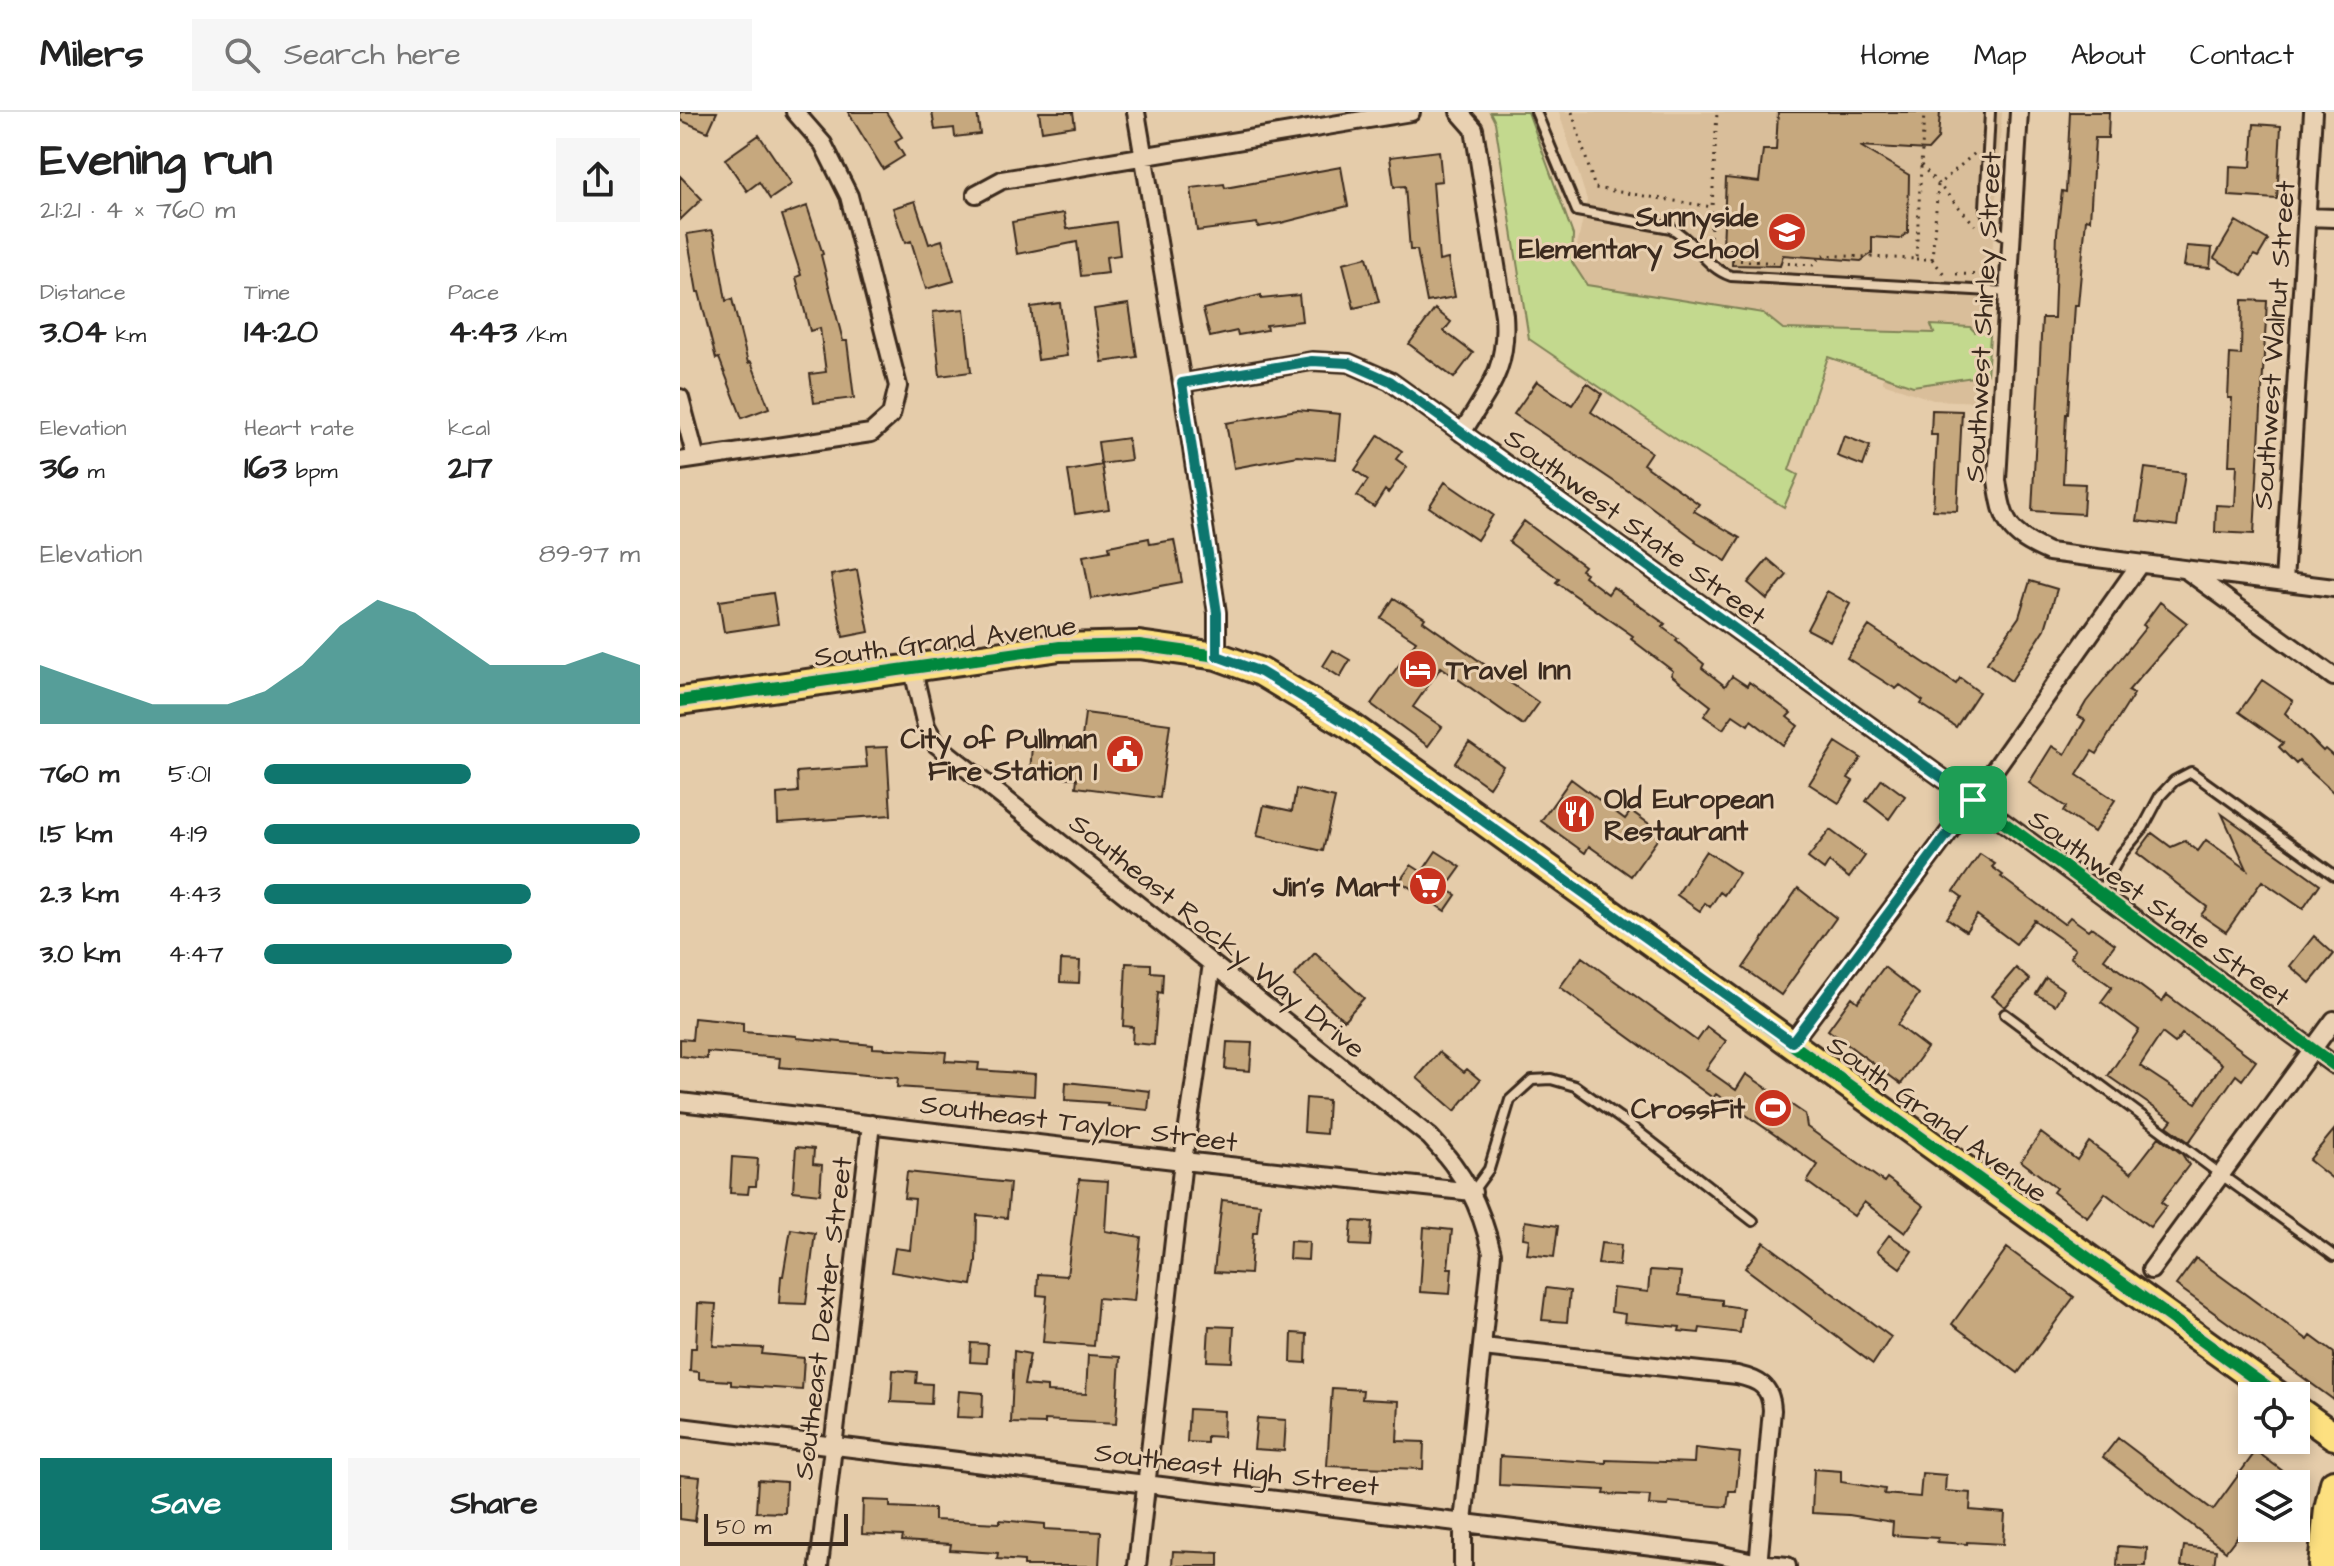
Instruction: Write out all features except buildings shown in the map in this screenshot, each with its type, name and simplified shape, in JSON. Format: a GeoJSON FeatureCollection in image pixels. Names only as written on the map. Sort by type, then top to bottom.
{"type":"FeatureCollection","features":[{"type":"Feature","properties":{"kind":"main road","name":"South Grand Avenue"},"geometry":{"type":"LineString","coordinates":[[680,701],[1060,647],[1139,645],[1217,656],[1261,672],[1349,725],[2260,1382]]}},
{"type":"Feature","properties":{"kind":"main road"},"geometry":{"type":"LineString","coordinates":[[2310,1419],[2334,1436]]}},
{"type":"Feature","properties":{"kind":"main road"},"geometry":{"type":"LineString","coordinates":[[2322,1566],[2331,1496]]}},
{"type":"Feature","properties":{"kind":"street"},"geometry":{"type":"LineString","coordinates":[[680,398],[688,460],[871,433],[891,415],[898,386],[849,196],[823,144],[795,112]]}},
{"type":"Feature","properties":{"kind":"street"},"geometry":{"type":"LineString","coordinates":[[1136,112],[1217,613],[1217,656]]}},
{"type":"Feature","properties":{"kind":"street"},"geometry":{"type":"LineString","coordinates":[[976,194],[1002,180],[1411,112]]}},
{"type":"Feature","properties":{"kind":"street"},"geometry":{"type":"LineString","coordinates":[[1459,112],[1474,129],[1506,343],[1500,370],[1462,433]]}},
{"type":"Feature","properties":{"kind":"street","name":"Southwest Shirley Street"},"geometry":{"type":"LineString","coordinates":[[2019,112],[1997,480],[2002,514],[2022,540],[2049,552],[2334,588]]}},
{"type":"Feature","properties":{"kind":"street","name":"Southwest Walnut Street"},"geometry":{"type":"LineString","coordinates":[[2284,582],[2313,112]]}},
{"type":"Feature","properties":{"kind":"street"},"geometry":{"type":"LineString","coordinates":[[2307,217],[2334,218]]}},
{"type":"Feature","properties":{"kind":"street","name":"Southwest State Street"},"geometry":{"type":"LineString","coordinates":[[1182,383],[1312,361],[1349,363],[1390,381],[2100,892],[2334,1065]]}},
{"type":"Feature","properties":{"kind":"street"},"geometry":{"type":"LineString","coordinates":[[1792,1042],[1973,800],[2139,565]]}},
{"type":"Feature","properties":{"kind":"street"},"geometry":{"type":"LineString","coordinates":[[2188,571],[2334,677]]}},
{"type":"Feature","properties":{"kind":"street","name":"Southeast Rocky Way Drive"},"geometry":{"type":"LineString","coordinates":[[912,666],[926,726],[936,744],[1430,1137],[1453,1161],[1473,1192],[1484,1218],[1492,1253],[1463,1522],[1463,1566]]}},
{"type":"Feature","properties":{"kind":"street"},"geometry":{"type":"LineString","coordinates":[[1137,1566],[1183,1161],[1212,964]]}},
{"type":"Feature","properties":{"kind":"street"},"geometry":{"type":"LineString","coordinates":[[2151,1270],[2334,1020]]}},
{"type":"Feature","properties":{"kind":"street","name":"Southeast Taylor Street"},"geometry":{"type":"LineString","coordinates":[[680,1102],[1473,1192]]}},
{"type":"Feature","properties":{"kind":"street","name":"Southeast Dexter Street"},"geometry":{"type":"LineString","coordinates":[[819,1566],[871,1124]]}},
{"type":"Feature","properties":{"kind":"street"},"geometry":{"type":"LineString","coordinates":[[1483,1347],[1737,1375],[1751,1378],[1764,1386],[1772,1397],[1772,1410],[1758,1564]]}},
{"type":"Feature","properties":{"kind":"street","name":"Southeast High Street"},"geometry":{"type":"LineString","coordinates":[[680,1427],[1718,1554],[1758,1564],[1787,1566]]}},
{"type":"Feature","properties":{"kind":"lane"},"geometry":{"type":"LineString","coordinates":[[1536,112],[1577,211],[1671,228],[1680,232],[1718,272],[1731,276],[2008,292]]}},
{"type":"Feature","properties":{"kind":"lane"},"geometry":{"type":"LineString","coordinates":[[1990,112],[1985,208],[1997,233],[2011,238]]}},
{"type":"Feature","properties":{"kind":"lane"},"geometry":{"type":"LineString","coordinates":[[2100,892],[2122,853],[2143,828],[2160,796],[2174,781],[2191,772],[2334,875]]}},
{"type":"Feature","properties":{"kind":"lane"},"geometry":{"type":"LineString","coordinates":[[2005,1014],[2334,1256]]}},
{"type":"Feature","properties":{"kind":"lane"},"geometry":{"type":"LineString","coordinates":[[1473,1192],[1489,1169],[1510,1100],[1532,1080],[1551,1079],[1575,1086],[1753,1221]]}},
{"type":"Feature","properties":{"kind":"path"},"geometry":{"type":"LineString","coordinates":[[1572,112],[1595,188],[1712,207]]}},
{"type":"Feature","properties":{"kind":"path"},"geometry":{"type":"LineString","coordinates":[[1717,112],[1710,242],[1718,251]]}},
{"type":"Feature","properties":{"kind":"path"},"geometry":{"type":"LineString","coordinates":[[1916,259],[1924,112]]}},
{"type":"Feature","properties":{"kind":"path"},"geometry":{"type":"LineString","coordinates":[[1981,148],[1938,185],[1932,259],[1943,274],[1998,275]]}},
{"type":"Feature","properties":{"kind":"path"},"geometry":{"type":"LineString","coordinates":[[1921,165],[1978,228]]}},
{"type":"Feature","properties":{"kind":"path"},"geometry":{"type":"LineString","coordinates":[[1726,260],[1814,265],[1821,255],[1932,259]]}},
{"type":"Feature","properties":{"kind":"shaded area","name":"Sunnyside Elementary School"},"geometry":{"type":"Polygon","coordinates":[[[1559,112],[2002,112],[1982,402],[1933,400],[1883,383],[1882,342],[1784,334],[1592,289],[1573,264],[1587,200],[1559,112]]]}},
{"type":"Feature","properties":{"kind":"green space"},"geometry":{"type":"Polygon","coordinates":[[[1490,112],[1528,112],[1573,235],[1572,262],[1587,285],[1763,313],[1783,329],[1934,333],[1931,325],[1970,327],[1975,332],[1987,328],[1990,336],[1987,375],[1913,386],[1828,357],[1789,470],[1798,475],[1784,507],[1698,454],[1529,339],[1495,122],[1490,112]]]}},
{"type":"Feature","properties":{"kind":"cycle path"},"geometry":{"type":"LineString","coordinates":[[1182,383],[1312,361],[1349,363],[1390,381],[1973,800],[2334,1065]]}},
{"type":"Feature","properties":{"kind":"cycle path"},"geometry":{"type":"LineString","coordinates":[[680,701],[1060,647],[1139,645],[1217,656],[1261,672],[1349,725],[1418,774],[2260,1382]]}},
{"type":"Feature","properties":{"kind":"place","name":"Sunnyside Elementary School"},"geometry":{"type":"Point","coordinates":[1787,232]}},
{"type":"Feature","properties":{"kind":"place","name":"Travel Inn"},"geometry":{"type":"Point","coordinates":[1418,669]}},
{"type":"Feature","properties":{"kind":"place","name":"City of Pullman Fire Station 1"},"geometry":{"type":"Point","coordinates":[1125,754]}},
{"type":"Feature","properties":{"kind":"place","name":"Old European Restaurant"},"geometry":{"type":"Point","coordinates":[1576,814]}},
{"type":"Feature","properties":{"kind":"place","name":"Jin's Mart"},"geometry":{"type":"Point","coordinates":[1428,886]}},
{"type":"Feature","properties":{"kind":"place","name":"CrossFit"},"geometry":{"type":"Point","coordinates":[1773,1108]}},
{"type":"Feature","properties":{"kind":"route"},"geometry":{"type":"LineString","coordinates":[[1312,361],[1349,363],[1390,381],[1973,800],[1792,1042],[1349,725],[1261,672],[1217,656],[1217,613],[1182,383],[1312,361]]}}]}
